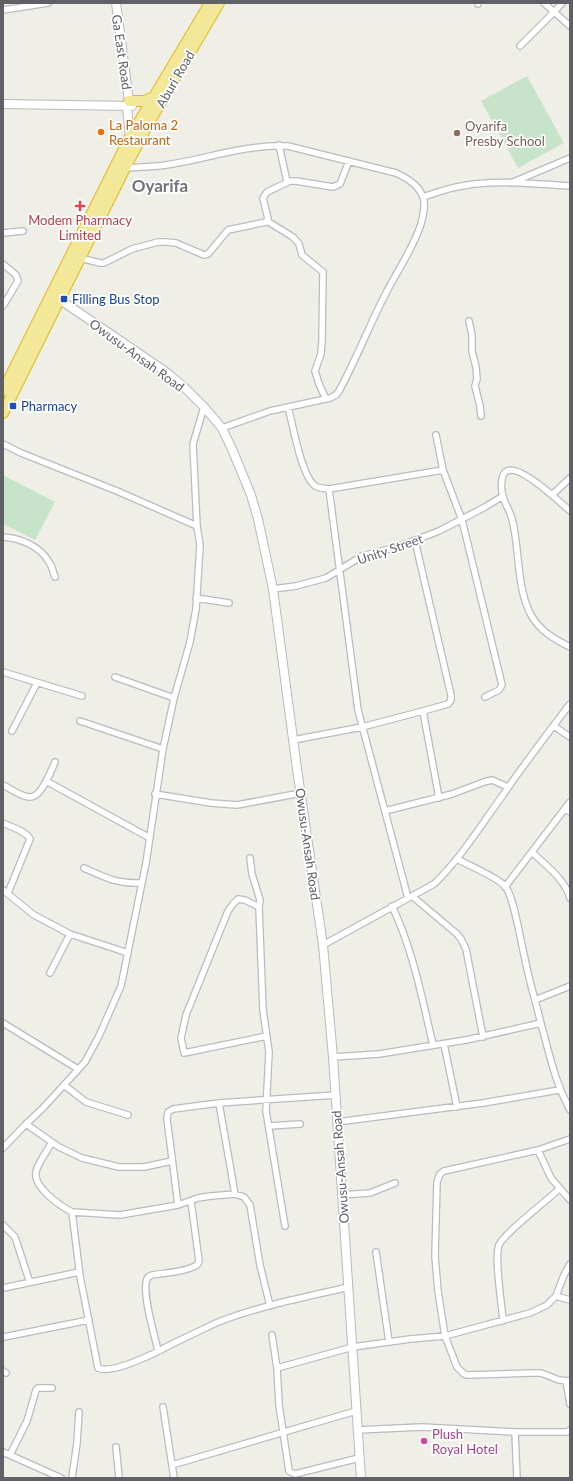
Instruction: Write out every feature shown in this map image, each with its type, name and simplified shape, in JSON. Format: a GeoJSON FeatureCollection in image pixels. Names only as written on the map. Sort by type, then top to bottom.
{"type":"FeatureCollection","features":[{"type":"Feature","properties":{"kind":"highway","name":"Aburi Road"},"geometry":{"type":"LineString","coordinates":[[3,391],[130,137],[152,98],[212,3]]}},
{"type":"Feature","properties":{"kind":"highway","name":"Aburi Road"},"geometry":{"type":"LineString","coordinates":[[3,413],[125,168],[212,3]]}},
{"type":"Feature","properties":{"kind":"highway"},"geometry":{"type":"LineString","coordinates":[[130,104],[152,98]]}},
{"type":"Feature","properties":{"kind":"street"},"geometry":{"type":"LineString","coordinates":[[3,10],[48,3]]}},
{"type":"Feature","properties":{"kind":"street","name":"Ga East Road"},"geometry":{"type":"LineString","coordinates":[[116,3],[130,104],[130,137]]}},
{"type":"Feature","properties":{"kind":"street"},"geometry":{"type":"LineString","coordinates":[[544,3],[570,26]]}},
{"type":"Feature","properties":{"kind":"street"},"geometry":{"type":"LineString","coordinates":[[520,46],[562,3]]}},
{"type":"Feature","properties":{"kind":"street"},"geometry":{"type":"LineString","coordinates":[[3,104],[130,104],[143,114],[147,126]]}},
{"type":"Feature","properties":{"kind":"street"},"geometry":{"type":"LineString","coordinates":[[279,145],[287,182]]}},
{"type":"Feature","properties":{"kind":"street"},"geometry":{"type":"LineString","coordinates":[[125,168],[166,165],[243,149],[279,145],[396,173],[406,177],[414,184],[423,197],[424,208],[421,224],[411,248],[385,294],[336,395],[326,399],[270,411],[222,428]]}},
{"type":"Feature","properties":{"kind":"street"},"geometry":{"type":"LineString","coordinates":[[510,183],[570,158]]}},
{"type":"Feature","properties":{"kind":"street"},"geometry":{"type":"LineString","coordinates":[[267,221],[264,196],[267,192],[287,182],[296,181],[333,187],[338,186],[349,161]]}},
{"type":"Feature","properties":{"kind":"street"},"geometry":{"type":"LineString","coordinates":[[423,197],[463,186],[510,183],[570,186]]}},
{"type":"Feature","properties":{"kind":"street"},"geometry":{"type":"LineString","coordinates":[[80,258],[104,263],[132,249],[158,242],[176,243],[204,255],[211,252],[228,230],[266,223],[267,221]]}},
{"type":"Feature","properties":{"kind":"street"},"geometry":{"type":"LineString","coordinates":[[267,221],[293,237],[299,244],[302,255],[323,272],[321,354],[315,371],[316,377],[326,399]]}},
{"type":"Feature","properties":{"kind":"street"},"geometry":{"type":"LineString","coordinates":[[3,233],[23,231]]}},
{"type":"Feature","properties":{"kind":"street"},"geometry":{"type":"LineString","coordinates":[[3,264],[16,275],[18,281],[3,306]]}},
{"type":"Feature","properties":{"kind":"street","name":"Owusu-Ansah Road"},"geometry":{"type":"LineString","coordinates":[[59,299],[166,372],[204,407],[222,428],[242,471],[251,495],[273,589],[323,945],[336,1095],[361,1478]]}},
{"type":"Feature","properties":{"kind":"street"},"geometry":{"type":"LineString","coordinates":[[469,321],[472,335],[472,351],[477,374],[475,386],[481,416]]}},
{"type":"Feature","properties":{"kind":"street"},"geometry":{"type":"LineString","coordinates":[[3,1148],[43,1108],[85,1062],[107,1020],[121,986],[150,838],[162,749],[174,698],[190,642],[196,598],[200,545],[197,526],[193,444],[204,407]]}},
{"type":"Feature","properties":{"kind":"street"},"geometry":{"type":"LineString","coordinates":[[288,407],[303,464],[310,481],[318,488],[329,489],[443,470]]}},
{"type":"Feature","properties":{"kind":"street"},"geometry":{"type":"LineString","coordinates":[[436,435],[443,470],[462,520],[502,686],[499,690],[485,697]]}},
{"type":"Feature","properties":{"kind":"street"},"geometry":{"type":"LineString","coordinates":[[3,444],[21,453],[118,491],[197,526]]}},
{"type":"Feature","properties":{"kind":"street"},"geometry":{"type":"LineString","coordinates":[[570,511],[526,475],[510,470],[506,471],[503,477],[503,496],[513,520],[524,596],[530,613],[536,624],[546,634],[570,647]]}},
{"type":"Feature","properties":{"kind":"street"},"geometry":{"type":"LineString","coordinates":[[552,495],[570,478]]}},
{"type":"Feature","properties":{"kind":"street"},"geometry":{"type":"LineString","coordinates":[[329,489],[357,706],[385,811],[410,897],[457,934],[464,943],[483,1037]]}},
{"type":"Feature","properties":{"kind":"street","name":"Unity Street"},"geometry":{"type":"LineString","coordinates":[[273,589],[296,586],[321,580],[339,571],[362,556],[415,541],[462,520],[503,496]]}},
{"type":"Feature","properties":{"kind":"street"},"geometry":{"type":"LineString","coordinates":[[3,537],[20,539],[32,546],[50,562],[55,576]]}},
{"type":"Feature","properties":{"kind":"street"},"geometry":{"type":"LineString","coordinates":[[293,740],[362,727],[448,704],[451,698],[415,541]]}},
{"type":"Feature","properties":{"kind":"street"},"geometry":{"type":"LineString","coordinates":[[196,598],[230,603]]}},
{"type":"Feature","properties":{"kind":"street"},"geometry":{"type":"LineString","coordinates":[[3,672],[82,696]]}},
{"type":"Feature","properties":{"kind":"street"},"geometry":{"type":"LineString","coordinates":[[115,677],[174,698]]}},
{"type":"Feature","properties":{"kind":"street"},"geometry":{"type":"LineString","coordinates":[[12,731],[37,683]]}},
{"type":"Feature","properties":{"kind":"street"},"geometry":{"type":"LineString","coordinates":[[323,945],[434,884],[457,859],[508,787],[570,704]]}},
{"type":"Feature","properties":{"kind":"street"},"geometry":{"type":"LineString","coordinates":[[423,711],[439,798]]}},
{"type":"Feature","properties":{"kind":"street"},"geometry":{"type":"LineString","coordinates":[[80,721],[162,749]]}},
{"type":"Feature","properties":{"kind":"street"},"geometry":{"type":"LineString","coordinates":[[554,726],[570,737]]}},
{"type":"Feature","properties":{"kind":"street"},"geometry":{"type":"LineString","coordinates":[[3,786],[31,798],[39,793],[55,762]]}},
{"type":"Feature","properties":{"kind":"street"},"geometry":{"type":"LineString","coordinates":[[385,811],[439,798],[492,780],[508,787]]}},
{"type":"Feature","properties":{"kind":"street"},"geometry":{"type":"LineString","coordinates":[[46,781],[150,838]]}},
{"type":"Feature","properties":{"kind":"street"},"geometry":{"type":"LineString","coordinates":[[156,794],[211,803],[237,805],[301,793]]}},
{"type":"Feature","properties":{"kind":"street"},"geometry":{"type":"LineString","coordinates":[[505,887],[570,802]]}},
{"type":"Feature","properties":{"kind":"street"},"geometry":{"type":"LineString","coordinates":[[565,808],[570,812]]}},
{"type":"Feature","properties":{"kind":"street"},"geometry":{"type":"LineString","coordinates":[[3,823],[25,834],[30,839],[6,892],[34,915],[70,934],[128,953]]}},
{"type":"Feature","properties":{"kind":"street"},"geometry":{"type":"LineString","coordinates":[[532,852],[551,870],[568,890],[570,898]]}},
{"type":"Feature","properties":{"kind":"street"},"geometry":{"type":"LineString","coordinates":[[250,858],[252,874],[260,900],[263,1010],[269,1052],[266,1111],[286,1226]]}},
{"type":"Feature","properties":{"kind":"street"},"geometry":{"type":"LineString","coordinates":[[457,859],[498,881],[509,893],[518,923],[525,960],[549,1055],[559,1090],[570,1110]]}},
{"type":"Feature","properties":{"kind":"street"},"geometry":{"type":"LineString","coordinates":[[84,868],[114,881],[142,883]]}},
{"type":"Feature","properties":{"kind":"street"},"geometry":{"type":"LineString","coordinates":[[259,907],[245,900],[238,899],[228,911],[186,1015],[181,1038],[184,1053],[267,1036]]}},
{"type":"Feature","properties":{"kind":"street"},"geometry":{"type":"LineString","coordinates":[[392,906],[402,926],[418,979],[433,1045]]}},
{"type":"Feature","properties":{"kind":"street"},"geometry":{"type":"LineString","coordinates":[[50,973],[70,934]]}},
{"type":"Feature","properties":{"kind":"street"},"geometry":{"type":"LineString","coordinates":[[535,1000],[570,986]]}},
{"type":"Feature","properties":{"kind":"street"},"geometry":{"type":"LineString","coordinates":[[3,1023],[78,1069]]}},
{"type":"Feature","properties":{"kind":"street"},"geometry":{"type":"LineString","coordinates":[[333,1057],[379,1054],[444,1044],[483,1037],[541,1023]]}},
{"type":"Feature","properties":{"kind":"street"},"geometry":{"type":"LineString","coordinates":[[444,1044],[457,1106]]}},
{"type":"Feature","properties":{"kind":"street"},"geometry":{"type":"LineString","coordinates":[[64,1085],[86,1102],[128,1115]]}},
{"type":"Feature","properties":{"kind":"street"},"geometry":{"type":"LineString","coordinates":[[337,1122],[503,1100],[559,1090]]}},
{"type":"Feature","properties":{"kind":"street"},"geometry":{"type":"LineString","coordinates":[[178,1205],[167,1119],[168,1112],[173,1109],[219,1103],[336,1095]]}},
{"type":"Feature","properties":{"kind":"street"},"geometry":{"type":"LineString","coordinates":[[219,1103],[235,1194]]}},
{"type":"Feature","properties":{"kind":"street"},"geometry":{"type":"LineString","coordinates":[[26,1124],[59,1147],[82,1158],[119,1167],[144,1167],[172,1161]]}},
{"type":"Feature","properties":{"kind":"street"},"geometry":{"type":"LineString","coordinates":[[269,1126],[300,1124]]}},
{"type":"Feature","properties":{"kind":"street"},"geometry":{"type":"LineString","coordinates":[[570,1139],[538,1150],[444,1171],[438,1178],[437,1182],[435,1256],[438,1291],[445,1336],[457,1368],[464,1374],[468,1375],[541,1373],[568,1381],[570,1404]]}},
{"type":"Feature","properties":{"kind":"street"},"geometry":{"type":"LineString","coordinates":[[52,1142],[36,1172],[36,1180],[39,1186],[61,1205],[72,1212],[120,1216],[178,1205],[204,1197],[235,1194],[244,1197],[250,1205],[260,1265],[270,1306]]}},
{"type":"Feature","properties":{"kind":"street"},"geometry":{"type":"LineString","coordinates":[[538,1150],[551,1178],[570,1200]]}},
{"type":"Feature","properties":{"kind":"street"},"geometry":{"type":"LineString","coordinates":[[342,1195],[370,1193],[395,1183]]}},
{"type":"Feature","properties":{"kind":"street"},"geometry":{"type":"LineString","coordinates":[[503,1321],[498,1259],[499,1244],[506,1234],[560,1190]]}},
{"type":"Feature","properties":{"kind":"street"},"geometry":{"type":"LineString","coordinates":[[158,1351],[148,1306],[145,1284],[148,1277],[152,1275],[184,1269],[198,1264],[199,1261],[190,1202]]}},
{"type":"Feature","properties":{"kind":"street"},"geometry":{"type":"LineString","coordinates":[[72,1212],[79,1272],[96,1364],[100,1370],[106,1370],[126,1364],[158,1351],[217,1323],[270,1306],[349,1287]]}},
{"type":"Feature","properties":{"kind":"street"},"geometry":{"type":"LineString","coordinates":[[3,1225],[15,1237],[29,1280],[32,1282]]}},
{"type":"Feature","properties":{"kind":"street"},"geometry":{"type":"LineString","coordinates":[[376,1252],[389,1342]]}},
{"type":"Feature","properties":{"kind":"street"},"geometry":{"type":"LineString","coordinates":[[277,1368],[353,1347],[445,1336],[530,1313],[547,1305],[556,1296],[570,1264]]}},
{"type":"Feature","properties":{"kind":"street"},"geometry":{"type":"LineString","coordinates":[[3,1288],[79,1272]]}},
{"type":"Feature","properties":{"kind":"street"},"geometry":{"type":"LineString","coordinates":[[556,1296],[570,1300]]}},
{"type":"Feature","properties":{"kind":"street"},"geometry":{"type":"LineString","coordinates":[[4,1337],[89,1320]]}},
{"type":"Feature","properties":{"kind":"street"},"geometry":{"type":"LineString","coordinates":[[272,1335],[277,1368],[279,1405],[289,1470],[295,1474],[360,1458]]}},
{"type":"Feature","properties":{"kind":"street"},"geometry":{"type":"LineString","coordinates":[[10,1455],[27,1421],[36,1390],[38,1388],[52,1388]]}},
{"type":"Feature","properties":{"kind":"street"},"geometry":{"type":"LineString","coordinates":[[163,1407],[174,1478]]}},
{"type":"Feature","properties":{"kind":"street"},"geometry":{"type":"LineString","coordinates":[[172,1465],[356,1411]]}},
{"type":"Feature","properties":{"kind":"street"},"geometry":{"type":"LineString","coordinates":[[72,1478],[79,1412]]}},
{"type":"Feature","properties":{"kind":"street"},"geometry":{"type":"LineString","coordinates":[[357,1430],[422,1427],[515,1432],[567,1432],[570,1430]]}},
{"type":"Feature","properties":{"kind":"street"},"geometry":{"type":"LineString","coordinates":[[515,1432],[517,1478]]}},
{"type":"Feature","properties":{"kind":"street"},"geometry":{"type":"LineString","coordinates":[[116,1447],[119,1478]]}},
{"type":"Feature","properties":{"kind":"street"},"geometry":{"type":"LineString","coordinates":[[3,1452],[61,1478]]}},
{"type":"Feature","properties":{"kind":"green space"},"geometry":{"type":"Polygon","coordinates":[[[527,76],[564,143],[518,168],[481,101],[527,76]]]}},
{"type":"Feature","properties":{"kind":"green space"},"geometry":{"type":"Polygon","coordinates":[[[3,475],[55,502],[35,540],[3,524],[3,475]]]}},
{"type":"Feature","properties":{"kind":"place","name":"La Paloma 2 Restaurant"},"geometry":{"type":"Point","coordinates":[101,132]}},
{"type":"Feature","properties":{"kind":"place","name":"Oyarifa Presby School"},"geometry":{"type":"Point","coordinates":[457,133]}},
{"type":"Feature","properties":{"kind":"place","name":"Modem Pharmacy Limited"},"geometry":{"type":"Point","coordinates":[80,206]}},
{"type":"Feature","properties":{"kind":"place","name":"Filling Bus Stop"},"geometry":{"type":"Point","coordinates":[64,299]}},
{"type":"Feature","properties":{"kind":"place","name":"Pharmacy"},"geometry":{"type":"Point","coordinates":[13,406]}},
{"type":"Feature","properties":{"kind":"place","name":"Plush Royal Hotel"},"geometry":{"type":"Point","coordinates":[424,1441]}},
{"type":"Feature","properties":{"kind":"district","name":"Oyarifa"},"geometry":{"type":"Point","coordinates":[160,185]}}]}
